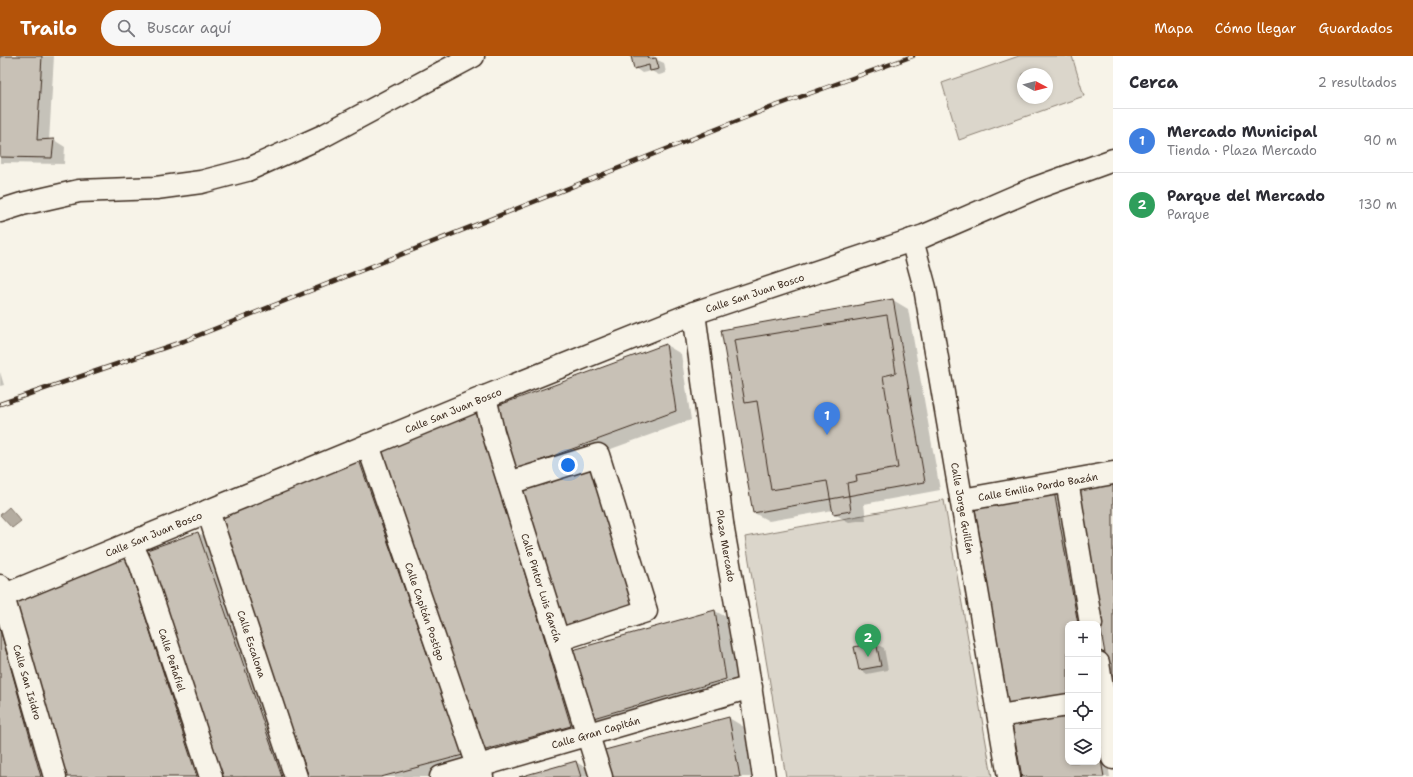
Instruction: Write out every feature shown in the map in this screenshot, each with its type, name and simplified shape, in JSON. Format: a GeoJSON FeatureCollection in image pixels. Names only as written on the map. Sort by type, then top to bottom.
{"type":"FeatureCollection","features":[{"type":"Feature","properties":{"kind":"street"},"geometry":{"type":"LineString","coordinates":[[0,211],[22,204],[79,191],[156,188],[201,182],[247,170],[323,136],[473,56]]}},
{"type":"Feature","properties":{"kind":"street","name":"Calle San Juan Bosco"},"geometry":{"type":"LineString","coordinates":[[1,593],[131,543],[485,397],[694,313],[912,240],[1033,189],[1113,160]]}},
{"type":"Feature","properties":{"kind":"street","name":"Calle Jorge Guillén"},"geometry":{"type":"LineString","coordinates":[[912,240],[925,288],[1009,777]]}},
{"type":"Feature","properties":{"kind":"street","name":"Plaza Mercado"},"geometry":{"type":"LineString","coordinates":[[694,313],[723,530],[751,687],[764,777]]}},
{"type":"Feature","properties":{"kind":"street","name":"Calle Pintor Luis García"},"geometry":{"type":"LineString","coordinates":[[485,397],[492,432],[601,777]]}},
{"type":"Feature","properties":{"kind":"street","name":"Calle Capitán Postigo"},"geometry":{"type":"LineString","coordinates":[[368,445],[480,772]]}},
{"type":"Feature","properties":{"kind":"street"},"geometry":{"type":"LineString","coordinates":[[509,483],[598,455],[646,611],[558,640]]}},
{"type":"Feature","properties":{"kind":"street","name":"Calle Emilia Pardo Bazán"},"geometry":{"type":"LineString","coordinates":[[962,500],[1113,473]]}},
{"type":"Feature","properties":{"kind":"street"},"geometry":{"type":"LineString","coordinates":[[1068,480],[1091,621]]}},
{"type":"Feature","properties":{"kind":"street","name":"Calle Escalona"},"geometry":{"type":"LineString","coordinates":[[208,511],[296,777]]}},
{"type":"Feature","properties":{"kind":"street","name":"Calle Peñafiel"},"geometry":{"type":"LineString","coordinates":[[131,543],[141,565],[211,777]]}},
{"type":"Feature","properties":{"kind":"street","name":"Calle San Isidro"},"geometry":{"type":"LineString","coordinates":[[1,593],[55,777]]}},
{"type":"Feature","properties":{"kind":"street"},"geometry":{"type":"LineString","coordinates":[[1101,678],[1113,758]]}},
{"type":"Feature","properties":{"kind":"street","name":"Calle Gran Capitán"},"geometry":{"type":"LineString","coordinates":[[441,777],[480,772],[588,734],[751,687]]}},
{"type":"Feature","properties":{"kind":"street"},"geometry":{"type":"LineString","coordinates":[[999,716],[1065,705]]}},
{"type":"Feature","properties":{"kind":"shaded area"},"geometry":{"type":"Polygon","coordinates":[[[1019,56],[1072,56],[1084,96],[959,140],[942,83],[1019,56]]]}},
{"type":"Feature","properties":{"kind":"shaded area"},"geometry":{"type":"Polygon","coordinates":[[[944,500],[992,777],[786,777],[745,537],[944,500]]]}},
{"type":"Feature","properties":{"kind":"shaded area"},"geometry":{"type":"Polygon","coordinates":[[[9,507],[21,521],[12,528],[0,515],[9,507]]]}},
{"type":"Feature","properties":{"kind":"building"},"geometry":{"type":"Polygon","coordinates":[[[0,56],[42,56],[37,140],[54,139],[52,158],[0,157],[0,56]]]}},
{"type":"Feature","properties":{"kind":"building"},"geometry":{"type":"Polygon","coordinates":[[[631,56],[648,56],[649,59],[656,58],[659,69],[650,71],[649,65],[634,69],[631,56]]]}},
{"type":"Feature","properties":{"kind":"building"},"geometry":{"type":"Polygon","coordinates":[[[893,299],[925,482],[753,513],[721,330],[893,299]]]}},
{"type":"Feature","properties":{"kind":"building"},"geometry":{"type":"Polygon","coordinates":[[[887,315],[896,373],[883,376],[898,468],[856,475],[857,481],[847,483],[851,511],[833,514],[827,481],[771,490],[757,401],[745,403],[734,340],[887,315]]]}},
{"type":"Feature","properties":{"kind":"building"},"geometry":{"type":"Polygon","coordinates":[[[666,344],[676,411],[512,471],[494,407],[666,344]]]}},
{"type":"Feature","properties":{"kind":"building"},"geometry":{"type":"Polygon","coordinates":[[[476,412],[571,726],[482,751],[377,451],[476,412]]]}},
{"type":"Feature","properties":{"kind":"building"},"geometry":{"type":"Polygon","coordinates":[[[359,460],[463,755],[381,777],[309,777],[217,517],[359,460]]]}},
{"type":"Feature","properties":{"kind":"building"},"geometry":{"type":"Polygon","coordinates":[[[594,468],[634,607],[562,626],[519,491],[594,468]]]}},
{"type":"Feature","properties":{"kind":"building"},"geometry":{"type":"Polygon","coordinates":[[[1113,481],[1113,686],[1111,687],[1101,632],[1101,621],[1099,621],[1075,488],[1113,481]]]}},
{"type":"Feature","properties":{"kind":"building"},"geometry":{"type":"Polygon","coordinates":[[[1054,491],[1077,621],[1065,621],[1065,696],[1007,706],[974,503],[1054,491]]]}},
{"type":"Feature","properties":{"kind":"building"},"geometry":{"type":"Polygon","coordinates":[[[198,532],[282,777],[223,777],[147,550],[198,532]]]}},
{"type":"Feature","properties":{"kind":"building"},"geometry":{"type":"Polygon","coordinates":[[[126,557],[197,777],[66,777],[16,603],[126,557]]]}},
{"type":"Feature","properties":{"kind":"building"},"geometry":{"type":"Polygon","coordinates":[[[715,610],[726,679],[590,719],[569,651],[715,610]]]}},
{"type":"Feature","properties":{"kind":"building"},"geometry":{"type":"Polygon","coordinates":[[[0,629],[41,777],[0,777],[0,629]]]}},
{"type":"Feature","properties":{"kind":"building"},"geometry":{"type":"Polygon","coordinates":[[[876,642],[881,666],[859,670],[854,647],[876,642]]]}},
{"type":"Feature","properties":{"kind":"building"},"geometry":{"type":"Polygon","coordinates":[[[1065,715],[1065,765],[1101,765],[1101,760],[1104,777],[1022,777],[1012,724],[1065,715]]]}},
{"type":"Feature","properties":{"kind":"building"},"geometry":{"type":"Polygon","coordinates":[[[729,717],[740,777],[609,777],[601,751],[729,717]]]}},
{"type":"Feature","properties":{"kind":"building"},"geometry":{"type":"Polygon","coordinates":[[[576,761],[581,777],[519,777],[576,761]]]}},
{"type":"Feature","properties":{"kind":"railway"},"geometry":{"type":"LineString","coordinates":[[0,404],[184,341],[767,109],[913,56]]}},
{"type":"Feature","properties":{"kind":"place","name":"Mercado Municipal"},"geometry":{"type":"Point","coordinates":[827,435]}},
{"type":"Feature","properties":{"kind":"place","name":"Parque del Mercado"},"geometry":{"type":"Point","coordinates":[868,657]}}]}
